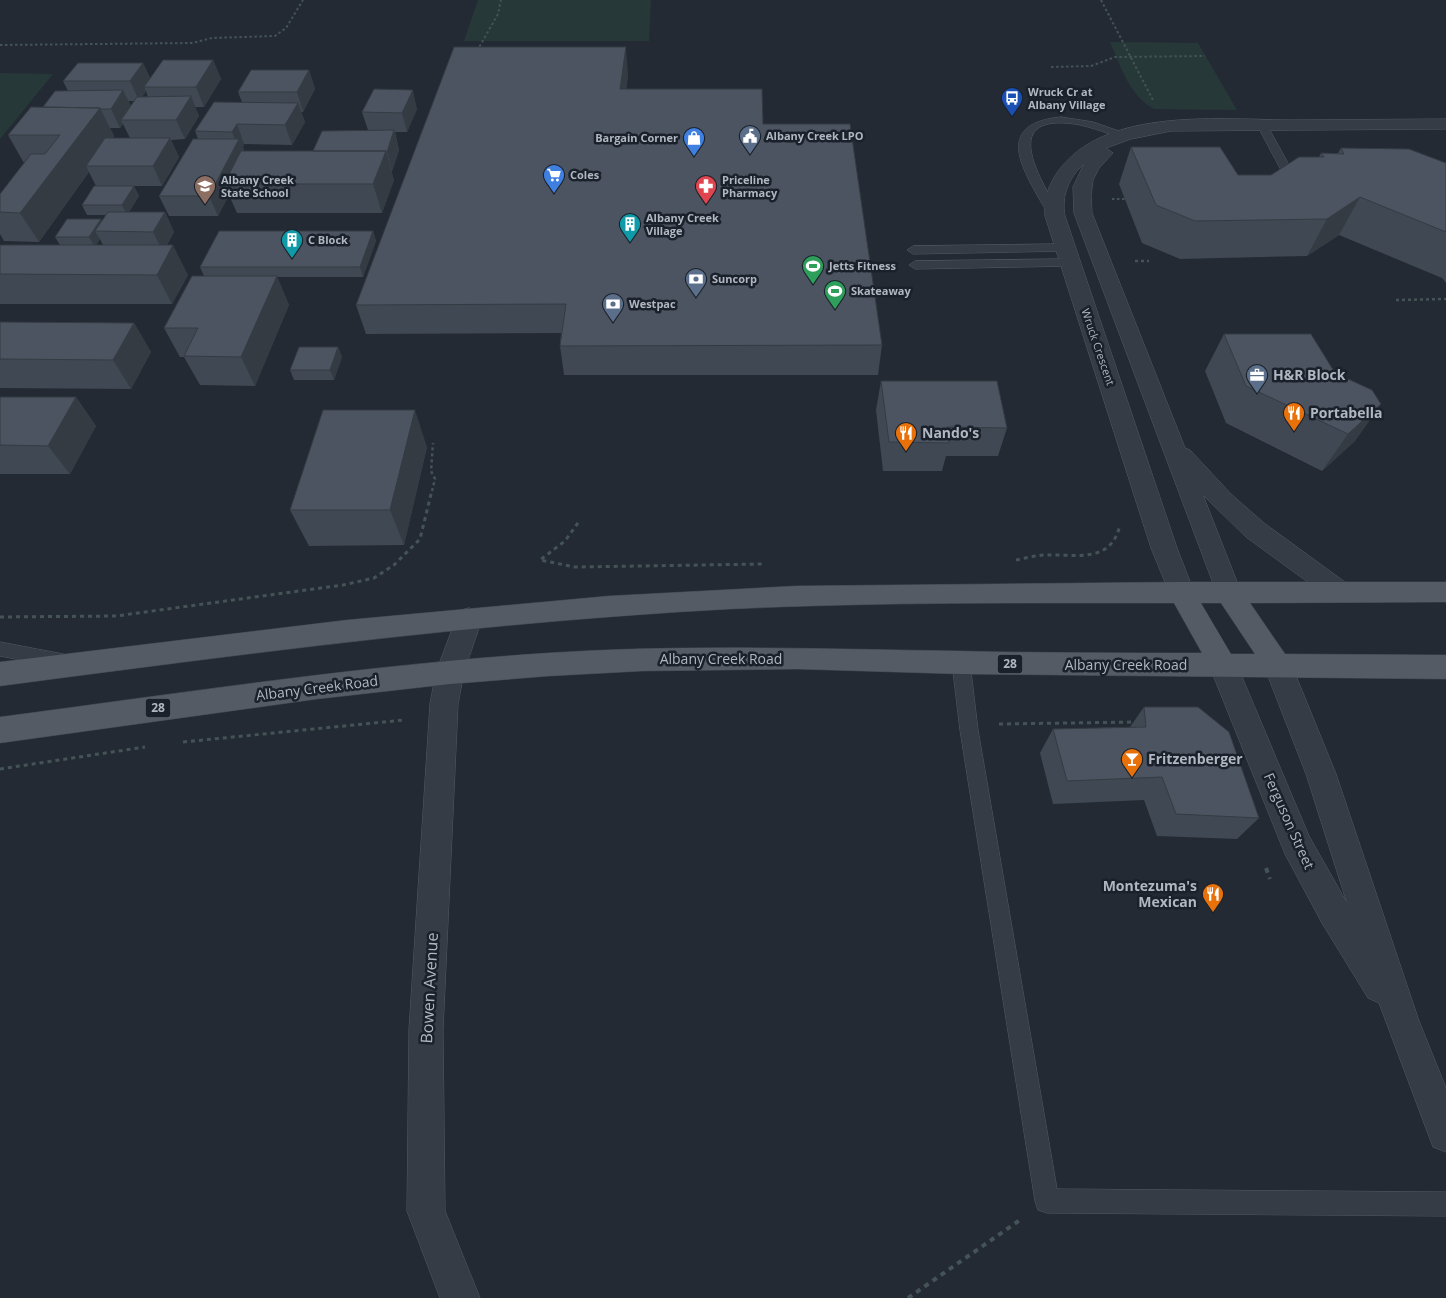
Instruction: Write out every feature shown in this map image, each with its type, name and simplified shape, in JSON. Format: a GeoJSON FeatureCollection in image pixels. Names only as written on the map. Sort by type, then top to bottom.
{"type":"FeatureCollection","features":[{"type":"Feature","properties":{"kind":"main road"},"geometry":{"type":"LineString","coordinates":[[1181,592],[1223,666]]}},
{"type":"Feature","properties":{"kind":"main road"},"geometry":{"type":"LineString","coordinates":[[0,674],[440,622],[696,601],[806,596],[1181,592],[1446,592]]}},
{"type":"Feature","properties":{"kind":"main road"},"geometry":{"type":"LineString","coordinates":[[1228,592],[1278,666]]}},
{"type":"Feature","properties":{"kind":"main road","name":"Albany Creek Road"},"geometry":{"type":"LineString","coordinates":[[0,730],[317,687],[450,672],[642,660],[797,658],[962,664],[1446,667]]}},
{"type":"Feature","properties":{"kind":"street","name":"Wruck Crescent"},"geometry":{"type":"LineString","coordinates":[[1181,592],[1055,216],[1054,201],[1057,189],[1076,159],[1090,148],[1127,136],[1180,125],[1446,124]]}},
{"type":"Feature","properties":{"kind":"street","name":"Wruck Crescent"},"geometry":{"type":"LineString","coordinates":[[1127,136],[1094,162],[1083,181],[1082,204],[1099,255],[1133,339],[1228,592]]}},
{"type":"Feature","properties":{"kind":"street"},"geometry":{"type":"LineString","coordinates":[[1068,255],[1099,255]]}},
{"type":"Feature","properties":{"kind":"street"},"geometry":{"type":"LineString","coordinates":[[1096,340],[1133,339]]}},
{"type":"Feature","properties":{"kind":"street"},"geometry":{"type":"LineString","coordinates":[[1103,362],[1141,362]]}},
{"type":"Feature","properties":{"kind":"street"},"geometry":{"type":"LineString","coordinates":[[1172,445],[1222,500],[1255,530],[1340,592]]}},
{"type":"Feature","properties":{"kind":"street","name":"Bowen Avenue"},"geometry":{"type":"LineString","coordinates":[[460,1298],[426,1210],[426,1030],[444,704],[450,672],[469,619]]}},
{"type":"Feature","properties":{"kind":"street","name":"Bowen Avenue"},"geometry":{"type":"LineString","coordinates":[[440,622],[450,672]]}},
{"type":"Feature","properties":{"kind":"street","name":"Ferguson Street"},"geometry":{"type":"LineString","coordinates":[[1223,666],[1296,844],[1334,912],[1402,1021]]}},
{"type":"Feature","properties":{"kind":"street","name":"Ferguson Street"},"geometry":{"type":"LineString","coordinates":[[1278,666],[1341,828],[1402,1021],[1446,1134]]}},
{"type":"Feature","properties":{"kind":"lane"},"geometry":{"type":"LineString","coordinates":[[1055,216],[1026,157],[1023,143],[1026,134],[1045,122],[1066,120],[1127,136]]}},
{"type":"Feature","properties":{"kind":"lane"},"geometry":{"type":"LineString","coordinates":[[1262,124],[1285,168],[1314,169]]}},
{"type":"Feature","properties":{"kind":"lane"},"geometry":{"type":"LineString","coordinates":[[912,250],[1068,255]]}},
{"type":"Feature","properties":{"kind":"lane"},"geometry":{"type":"LineString","coordinates":[[916,265],[1068,255]]}},
{"type":"Feature","properties":{"kind":"lane"},"geometry":{"type":"LineString","coordinates":[[0,649],[78,664]]}},
{"type":"Feature","properties":{"kind":"lane"},"geometry":{"type":"LineString","coordinates":[[962,664],[969,730],[1048,1200],[1446,1204]]}},
{"type":"Feature","properties":{"kind":"path"},"geometry":{"type":"LineString","coordinates":[[0,44],[192,43],[212,38],[265,38],[275,36],[286,28],[303,0]]}},
{"type":"Feature","properties":{"kind":"path"},"geometry":{"type":"LineString","coordinates":[[474,59],[480,41],[492,26],[500,10],[501,0]]}},
{"type":"Feature","properties":{"kind":"path"},"geometry":{"type":"LineString","coordinates":[[1101,0],[1155,103]]}},
{"type":"Feature","properties":{"kind":"path"},"geometry":{"type":"LineString","coordinates":[[1051,67],[1090,66],[1115,57],[1204,56]]}},
{"type":"Feature","properties":{"kind":"path"},"geometry":{"type":"LineString","coordinates":[[1109,199],[1125,199]]}},
{"type":"Feature","properties":{"kind":"path"},"geometry":{"type":"LineString","coordinates":[[1134,261],[1149,260]]}},
{"type":"Feature","properties":{"kind":"path"},"geometry":{"type":"LineString","coordinates":[[1396,300],[1446,300]]}},
{"type":"Feature","properties":{"kind":"path"},"geometry":{"type":"LineString","coordinates":[[0,616],[116,616],[342,585],[374,578],[394,565],[420,539],[435,479],[431,471],[433,443]]}},
{"type":"Feature","properties":{"kind":"path"},"geometry":{"type":"LineString","coordinates":[[1010,561],[1043,555],[1074,557],[1094,553],[1116,541],[1121,520]]}},
{"type":"Feature","properties":{"kind":"path"},"geometry":{"type":"LineString","coordinates":[[578,523],[565,541],[540,560],[574,568],[769,564]]}},
{"type":"Feature","properties":{"kind":"path"},"geometry":{"type":"LineString","coordinates":[[174,743],[404,720]]}},
{"type":"Feature","properties":{"kind":"path"},"geometry":{"type":"LineString","coordinates":[[996,728],[1000,722],[1139,722]]}},
{"type":"Feature","properties":{"kind":"path"},"geometry":{"type":"LineString","coordinates":[[0,770],[154,746]]}},
{"type":"Feature","properties":{"kind":"path"},"geometry":{"type":"LineString","coordinates":[[1263,862],[1270,880]]}},
{"type":"Feature","properties":{"kind":"path"},"geometry":{"type":"LineString","coordinates":[[908,1298],[1048,1200]]}},
{"type":"Feature","properties":{"kind":"shaded area"},"geometry":{"type":"Polygon","coordinates":[[[478,0],[651,0],[649,41],[464,41],[478,0]]]}},
{"type":"Feature","properties":{"kind":"shaded area"},"geometry":{"type":"Polygon","coordinates":[[[1110,42],[1198,43],[1237,110],[1154,109],[1145,103],[1132,88],[1110,42]]]}},
{"type":"Feature","properties":{"kind":"shaded area"},"geometry":{"type":"Polygon","coordinates":[[[0,73],[53,74],[0,139],[0,73]]]}},
{"type":"Feature","properties":{"kind":"building","name":"Albany Creek Village"},"geometry":{"type":"Polygon","coordinates":[[[454,47],[626,47],[620,89],[762,89],[763,124],[850,124],[882,345],[560,346],[566,304],[356,305],[454,47]]]}},
{"type":"Feature","properties":{"kind":"building"},"geometry":{"type":"Polygon","coordinates":[[[163,60],[213,60],[196,87],[144,87],[163,60]]]}},
{"type":"Feature","properties":{"kind":"building"},"geometry":{"type":"Polygon","coordinates":[[[78,63],[143,63],[130,81],[63,81],[78,63]]]}},
{"type":"Feature","properties":{"kind":"building"},"geometry":{"type":"Polygon","coordinates":[[[251,70],[309,70],[297,92],[238,92],[251,70]]]}},
{"type":"Feature","properties":{"kind":"building"},"geometry":{"type":"Polygon","coordinates":[[[374,89],[413,90],[402,113],[362,112],[374,89]]]}},
{"type":"Feature","properties":{"kind":"building"},"geometry":{"type":"Polygon","coordinates":[[[123,90],[111,109],[43,107],[55,91],[123,90]]]}},
{"type":"Feature","properties":{"kind":"building"},"geometry":{"type":"Polygon","coordinates":[[[191,96],[176,120],[121,120],[137,97],[191,96]]]}},
{"type":"Feature","properties":{"kind":"building"},"geometry":{"type":"Polygon","coordinates":[[[214,102],[298,103],[285,125],[237,124],[232,132],[195,131],[214,102]]]}},
{"type":"Feature","properties":{"kind":"building"},"geometry":{"type":"Polygon","coordinates":[[[31,107],[100,108],[20,213],[0,212],[0,194],[31,154],[45,154],[60,135],[8,135],[31,107]]]}},
{"type":"Feature","properties":{"kind":"building"},"geometry":{"type":"Polygon","coordinates":[[[394,130],[387,152],[313,151],[322,131],[394,130]]]}},
{"type":"Feature","properties":{"kind":"building"},"geometry":{"type":"Polygon","coordinates":[[[105,138],[170,138],[153,166],[86,166],[105,138]]]}},
{"type":"Feature","properties":{"kind":"building"},"geometry":{"type":"Polygon","coordinates":[[[193,139],[239,139],[209,196],[159,196],[193,139]]]}},
{"type":"Feature","properties":{"kind":"building"},"geometry":{"type":"Polygon","coordinates":[[[1131,147],[1220,147],[1238,175],[1271,175],[1299,157],[1324,157],[1321,153],[1344,154],[1341,148],[1409,149],[1446,163],[1446,232],[1360,197],[1327,219],[1195,221],[1156,205],[1131,147]]]}},
{"type":"Feature","properties":{"kind":"building"},"geometry":{"type":"Polygon","coordinates":[[[241,151],[386,151],[373,184],[224,184],[241,151]]]}},
{"type":"Feature","properties":{"kind":"building"},"geometry":{"type":"Polygon","coordinates":[[[94,186],[134,186],[122,205],[82,205],[94,186]]]}},
{"type":"Feature","properties":{"kind":"building"},"geometry":{"type":"Polygon","coordinates":[[[108,212],[165,212],[153,232],[95,231],[108,212]]]}},
{"type":"Feature","properties":{"kind":"building"},"geometry":{"type":"Polygon","coordinates":[[[67,219],[101,219],[89,237],[55,237],[67,219]]]}},
{"type":"Feature","properties":{"kind":"building","name":"C Block"},"geometry":{"type":"Polygon","coordinates":[[[219,231],[373,231],[360,267],[200,267],[219,231]]]}},
{"type":"Feature","properties":{"kind":"building"},"geometry":{"type":"Polygon","coordinates":[[[0,245],[173,245],[157,275],[0,274],[0,245]]]}},
{"type":"Feature","properties":{"kind":"building"},"geometry":{"type":"Polygon","coordinates":[[[192,276],[277,276],[241,357],[184,356],[198,328],[164,328],[192,276]]]}},
{"type":"Feature","properties":{"kind":"building"},"geometry":{"type":"Polygon","coordinates":[[[0,322],[134,323],[113,360],[0,359],[0,322]]]}},
{"type":"Feature","properties":{"kind":"building"},"geometry":{"type":"Polygon","coordinates":[[[1224,334],[1311,334],[1335,373],[1372,390],[1381,404],[1348,434],[1246,386],[1224,334]]]}},
{"type":"Feature","properties":{"kind":"building"},"geometry":{"type":"Polygon","coordinates":[[[299,347],[338,347],[330,370],[290,370],[299,347]]]}},
{"type":"Feature","properties":{"kind":"building"},"geometry":{"type":"Polygon","coordinates":[[[881,381],[997,381],[1007,428],[947,427],[949,443],[889,442],[881,381]]]}},
{"type":"Feature","properties":{"kind":"building"},"geometry":{"type":"Polygon","coordinates":[[[0,397],[76,397],[48,446],[0,445],[0,397]]]}},
{"type":"Feature","properties":{"kind":"building"},"geometry":{"type":"Polygon","coordinates":[[[323,410],[415,410],[390,510],[290,510],[323,410]]]}},
{"type":"Feature","properties":{"kind":"building"},"geometry":{"type":"Polygon","coordinates":[[[1144,707],[1198,707],[1229,732],[1259,818],[1176,814],[1162,777],[1067,781],[1053,729],[1146,727],[1144,707]]]}},
{"type":"Feature","properties":{"kind":"place","name":"Wruck Cr at Albany Village"},"geometry":{"type":"Point","coordinates":[1012,117]}},
{"type":"Feature","properties":{"kind":"place","name":"Albany Creek LPO"},"geometry":{"type":"Point","coordinates":[750,155]}},
{"type":"Feature","properties":{"kind":"place","name":"Bargain Corner"},"geometry":{"type":"Point","coordinates":[694,157]}},
{"type":"Feature","properties":{"kind":"place","name":"Coles"},"geometry":{"type":"Point","coordinates":[554,194]}},
{"type":"Feature","properties":{"kind":"place","name":"Albany Creek State School"},"geometry":{"type":"Point","coordinates":[205,205]}},
{"type":"Feature","properties":{"kind":"place","name":"Priceline Pharmacy"},"geometry":{"type":"Point","coordinates":[706,205]}},
{"type":"Feature","properties":{"kind":"place","name":"Albany Creek Village"},"geometry":{"type":"Point","coordinates":[630,243]}},
{"type":"Feature","properties":{"kind":"place","name":"C Block"},"geometry":{"type":"Point","coordinates":[292,259]}},
{"type":"Feature","properties":{"kind":"place","name":"Jetts Fitness"},"geometry":{"type":"Point","coordinates":[813,285]}},
{"type":"Feature","properties":{"kind":"place","name":"Suncorp"},"geometry":{"type":"Point","coordinates":[696,298]}},
{"type":"Feature","properties":{"kind":"place","name":"Skateaway"},"geometry":{"type":"Point","coordinates":[835,310]}},
{"type":"Feature","properties":{"kind":"place","name":"Westpac"},"geometry":{"type":"Point","coordinates":[613,323]}},
{"type":"Feature","properties":{"kind":"place","name":"H&R Block"},"geometry":{"type":"Point","coordinates":[1257,394]}},
{"type":"Feature","properties":{"kind":"place","name":"Portabella"},"geometry":{"type":"Point","coordinates":[1294,432]}},
{"type":"Feature","properties":{"kind":"place","name":"Nando's"},"geometry":{"type":"Point","coordinates":[906,452]}},
{"type":"Feature","properties":{"kind":"place","name":"Fritzenberger"},"geometry":{"type":"Point","coordinates":[1132,778]}},
{"type":"Feature","properties":{"kind":"place","name":"Montezuma's Mexican"},"geometry":{"type":"Point","coordinates":[1213,913]}}]}
